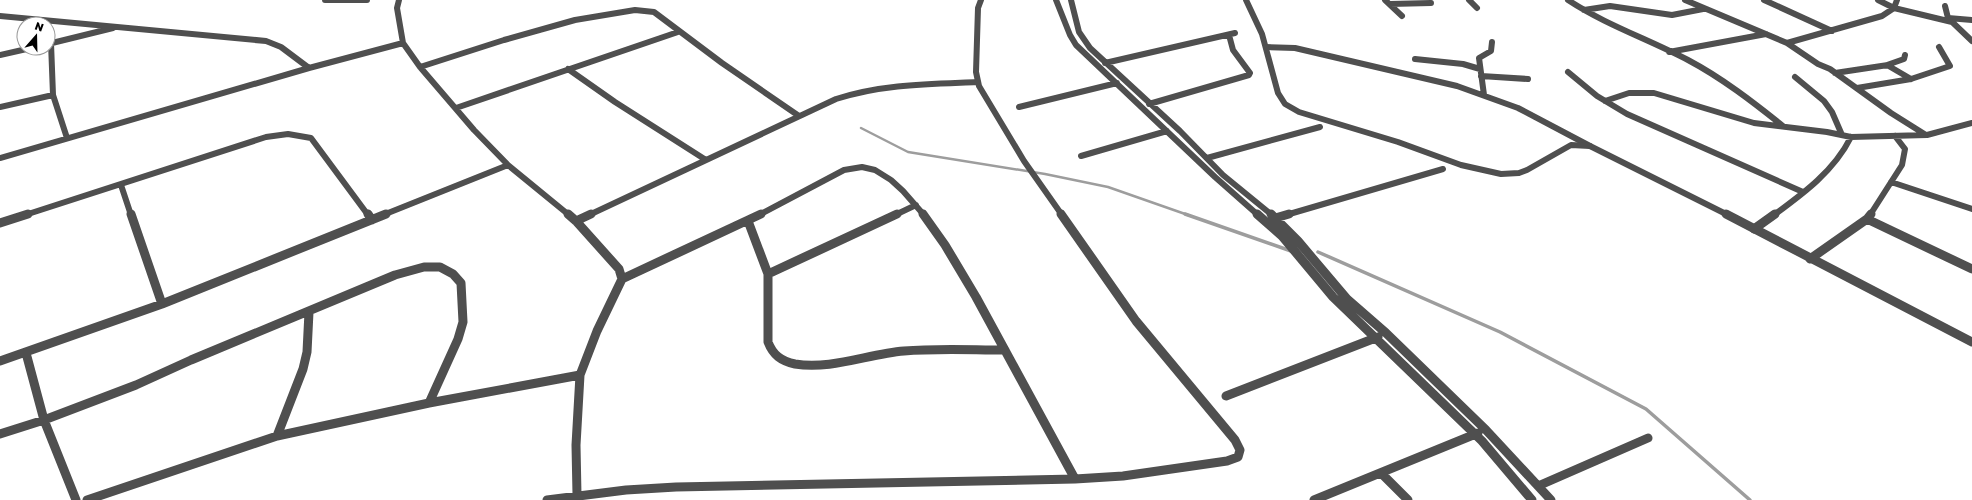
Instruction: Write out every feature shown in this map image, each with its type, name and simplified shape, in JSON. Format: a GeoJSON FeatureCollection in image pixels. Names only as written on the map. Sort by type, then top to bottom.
{"type":"FeatureCollection","features":[{"type":"Feature","properties":{"kind":"street"},"geometry":{"type":"LineString","coordinates":[[325,0],[367,0]]}},
{"type":"Feature","properties":{"kind":"street"},"geometry":{"type":"LineString","coordinates":[[399,0],[397,8],[403,43],[420,67],[474,130],[508,165],[576,221],[619,269],[622,279]]}},
{"type":"Feature","properties":{"kind":"street"},"geometry":{"type":"LineString","coordinates":[[547,500],[577,495],[676,487],[1075,479],[1123,476],[1227,461],[1238,457],[1240,450],[1234,440],[1136,321],[1024,162],[977,82],[978,8],[981,0]]}},
{"type":"Feature","properties":{"kind":"street"},"geometry":{"type":"LineString","coordinates":[[1056,0],[1070,35],[1076,45],[1215,177],[1290,244],[1333,297],[1475,435],[1532,500]]}},
{"type":"Feature","properties":{"kind":"street"},"geometry":{"type":"LineString","coordinates":[[1071,0],[1079,32],[1090,48],[1240,190],[1276,218],[1348,299],[1486,430],[1551,500]]}},
{"type":"Feature","properties":{"kind":"street"},"geometry":{"type":"LineString","coordinates":[[1246,0],[1266,47],[1278,93],[1285,104],[1291,108],[1311,116],[1398,142],[1461,165],[1490,172],[1519,173],[1527,170],[1564,147],[1571,145],[1590,146]]}},
{"type":"Feature","properties":{"kind":"street"},"geometry":{"type":"LineString","coordinates":[[1469,0],[1477,8]]}},
{"type":"Feature","properties":{"kind":"street"},"geometry":{"type":"LineString","coordinates":[[1568,0],[1584,10],[1687,60],[1732,86],[1783,126]]}},
{"type":"Feature","properties":{"kind":"street"},"geometry":{"type":"LineString","coordinates":[[1685,0],[1703,9],[1787,43],[1835,73],[1891,113],[1927,135]]}},
{"type":"Feature","properties":{"kind":"street"},"geometry":{"type":"LineString","coordinates":[[1764,0],[1832,31]]}},
{"type":"Feature","properties":{"kind":"street"},"geometry":{"type":"LineString","coordinates":[[1878,0],[1894,8],[1950,20],[1972,20]]}},
{"type":"Feature","properties":{"kind":"street"},"geometry":{"type":"LineString","coordinates":[[1787,43],[1882,16],[1894,8],[1897,0]]}},
{"type":"Feature","properties":{"kind":"street"},"geometry":{"type":"LineString","coordinates":[[1388,2],[1430,1],[1436,10]]}},
{"type":"Feature","properties":{"kind":"street"},"geometry":{"type":"LineString","coordinates":[[1388,2],[1402,16]]}},
{"type":"Feature","properties":{"kind":"street"},"geometry":{"type":"LineString","coordinates":[[1584,10],[1610,6],[1672,15],[1703,9]]}},
{"type":"Feature","properties":{"kind":"street"},"geometry":{"type":"LineString","coordinates":[[1945,6],[1950,20],[1972,41]]}},
{"type":"Feature","properties":{"kind":"street"},"geometry":{"type":"LineString","coordinates":[[420,67],[534,29],[595,13],[637,9],[654,12],[678,32],[746,81],[799,116]]}},
{"type":"Feature","properties":{"kind":"street"},"geometry":{"type":"LineString","coordinates":[[0,16],[266,41],[281,48],[309,68]]}},
{"type":"Feature","properties":{"kind":"street"},"geometry":{"type":"LineString","coordinates":[[56,43],[120,27]]}},
{"type":"Feature","properties":{"kind":"street"},"geometry":{"type":"LineString","coordinates":[[456,108],[678,32]]}},
{"type":"Feature","properties":{"kind":"street"},"geometry":{"type":"LineString","coordinates":[[1105,63],[1232,34],[1231,46],[1250,73],[1249,75],[1149,104]]}},
{"type":"Feature","properties":{"kind":"street"},"geometry":{"type":"LineString","coordinates":[[1669,52],[1767,34]]}},
{"type":"Feature","properties":{"kind":"street"},"geometry":{"type":"LineString","coordinates":[[1484,95],[1479,58],[1491,51],[1492,42]]}},
{"type":"Feature","properties":{"kind":"street"},"geometry":{"type":"LineString","coordinates":[[0,158],[309,68],[403,43]]}},
{"type":"Feature","properties":{"kind":"street"},"geometry":{"type":"LineString","coordinates":[[1266,47],[1295,48],[1438,82],[1484,95],[1538,117],[1590,146],[1972,342]]}},
{"type":"Feature","properties":{"kind":"street"},"geometry":{"type":"LineString","coordinates":[[1857,88],[1910,79],[1919,75],[1936,72],[1950,66],[1939,47]]}},
{"type":"Feature","properties":{"kind":"street"},"geometry":{"type":"LineString","coordinates":[[0,55],[16,51]]}},
{"type":"Feature","properties":{"kind":"street"},"geometry":{"type":"LineString","coordinates":[[1888,66],[1888,63],[1904,59],[1905,55]]}},
{"type":"Feature","properties":{"kind":"street"},"geometry":{"type":"LineString","coordinates":[[51,56],[53,95],[67,138]]}},
{"type":"Feature","properties":{"kind":"street"},"geometry":{"type":"LineString","coordinates":[[1415,59],[1464,64],[1480,73],[1528,79]]}},
{"type":"Feature","properties":{"kind":"street"},"geometry":{"type":"LineString","coordinates":[[1835,73],[1888,66],[1910,79]]}},
{"type":"Feature","properties":{"kind":"street"},"geometry":{"type":"LineString","coordinates":[[568,69],[615,102],[706,160]]}},
{"type":"Feature","properties":{"kind":"street"},"geometry":{"type":"LineString","coordinates":[[1568,72],[1605,101],[1631,116],[1803,192]]}},
{"type":"Feature","properties":{"kind":"street"},"geometry":{"type":"LineString","coordinates":[[1795,77],[1824,102],[1832,112],[1842,135]]}},
{"type":"Feature","properties":{"kind":"street"},"geometry":{"type":"LineString","coordinates":[[576,221],[836,98],[856,91],[872,88],[977,82]]}},
{"type":"Feature","properties":{"kind":"street"},"geometry":{"type":"LineString","coordinates":[[1019,107],[1117,83]]}},
{"type":"Feature","properties":{"kind":"street"},"geometry":{"type":"LineString","coordinates":[[1605,101],[1622,94],[1648,92],[1670,97],[1754,123],[1842,135],[1851,138],[1927,135],[1972,123]]}},
{"type":"Feature","properties":{"kind":"street"},"geometry":{"type":"LineString","coordinates":[[0,107],[53,95]]}},
{"type":"Feature","properties":{"kind":"street"},"geometry":{"type":"LineString","coordinates":[[1207,158],[1320,127]]}},
{"type":"Feature","properties":{"kind":"street"},"geometry":{"type":"LineString","coordinates":[[1081,156],[1167,131]]}},
{"type":"Feature","properties":{"kind":"street"},"geometry":{"type":"LineString","coordinates":[[0,224],[285,133],[298,134],[311,138],[372,220]]}},
{"type":"Feature","properties":{"kind":"street"},"geometry":{"type":"LineString","coordinates":[[1810,259],[1867,218],[1902,165],[1905,149],[1895,136]]}},
{"type":"Feature","properties":{"kind":"street"},"geometry":{"type":"LineString","coordinates":[[1754,229],[1803,192],[1839,158],[1851,138]]}},
{"type":"Feature","properties":{"kind":"street"},"geometry":{"type":"LineString","coordinates":[[0,361],[162,304],[508,165]]}},
{"type":"Feature","properties":{"kind":"street"},"geometry":{"type":"LineString","coordinates":[[577,495],[576,445],[580,375],[597,331],[622,279],[748,221],[844,170],[856,167],[869,168],[879,171],[893,182],[916,205],[942,240],[1006,350],[1075,479]]}},
{"type":"Feature","properties":{"kind":"street"},"geometry":{"type":"LineString","coordinates":[[1265,221],[1443,169]]}},
{"type":"Feature","properties":{"kind":"street"},"geometry":{"type":"LineString","coordinates":[[1891,182],[1972,209]]}},
{"type":"Feature","properties":{"kind":"street"},"geometry":{"type":"LineString","coordinates":[[121,185],[162,304]]}},
{"type":"Feature","properties":{"kind":"street"},"geometry":{"type":"LineString","coordinates":[[768,274],[916,205]]}},
{"type":"Feature","properties":{"kind":"street"},"geometry":{"type":"LineString","coordinates":[[1867,218],[1972,269]]}},
{"type":"Feature","properties":{"kind":"street"},"geometry":{"type":"LineString","coordinates":[[748,221],[768,274],[768,342],[770,350],[776,356],[789,362],[804,365],[818,365],[904,351],[1006,350]]}},
{"type":"Feature","properties":{"kind":"street"},"geometry":{"type":"LineString","coordinates":[[0,434],[44,420],[136,385],[191,360],[395,275],[424,267],[440,267],[453,274],[462,283],[463,322],[458,339],[429,403]]}},
{"type":"Feature","properties":{"kind":"street"},"geometry":{"type":"LineString","coordinates":[[277,436],[303,370],[307,352],[309,312]]}},
{"type":"Feature","properties":{"kind":"street"},"geometry":{"type":"LineString","coordinates":[[1226,396],[1386,334]]}},
{"type":"Feature","properties":{"kind":"street"},"geometry":{"type":"LineString","coordinates":[[26,353],[44,420],[76,500]]}},
{"type":"Feature","properties":{"kind":"street"},"geometry":{"type":"LineString","coordinates":[[87,500],[199,461],[277,436],[429,403],[580,375]]}},
{"type":"Feature","properties":{"kind":"street"},"geometry":{"type":"LineString","coordinates":[[1314,500],[1486,430]]}},
{"type":"Feature","properties":{"kind":"street"},"geometry":{"type":"LineString","coordinates":[[1538,486],[1648,438]]}},
{"type":"Feature","properties":{"kind":"street"},"geometry":{"type":"LineString","coordinates":[[1381,472],[1408,500]]}},
{"type":"Feature","properties":{"kind":"waterway"},"geometry":{"type":"LineString","coordinates":[[861,128],[908,152],[1045,174],[1108,187],[1188,215]]}},
{"type":"Feature","properties":{"kind":"waterway"},"geometry":{"type":"LineString","coordinates":[[1185,214],[1291,251]]}},
{"type":"Feature","properties":{"kind":"waterway"},"geometry":{"type":"LineString","coordinates":[[1318,252],[1500,332],[1646,409],[1750,500]]}}]}
